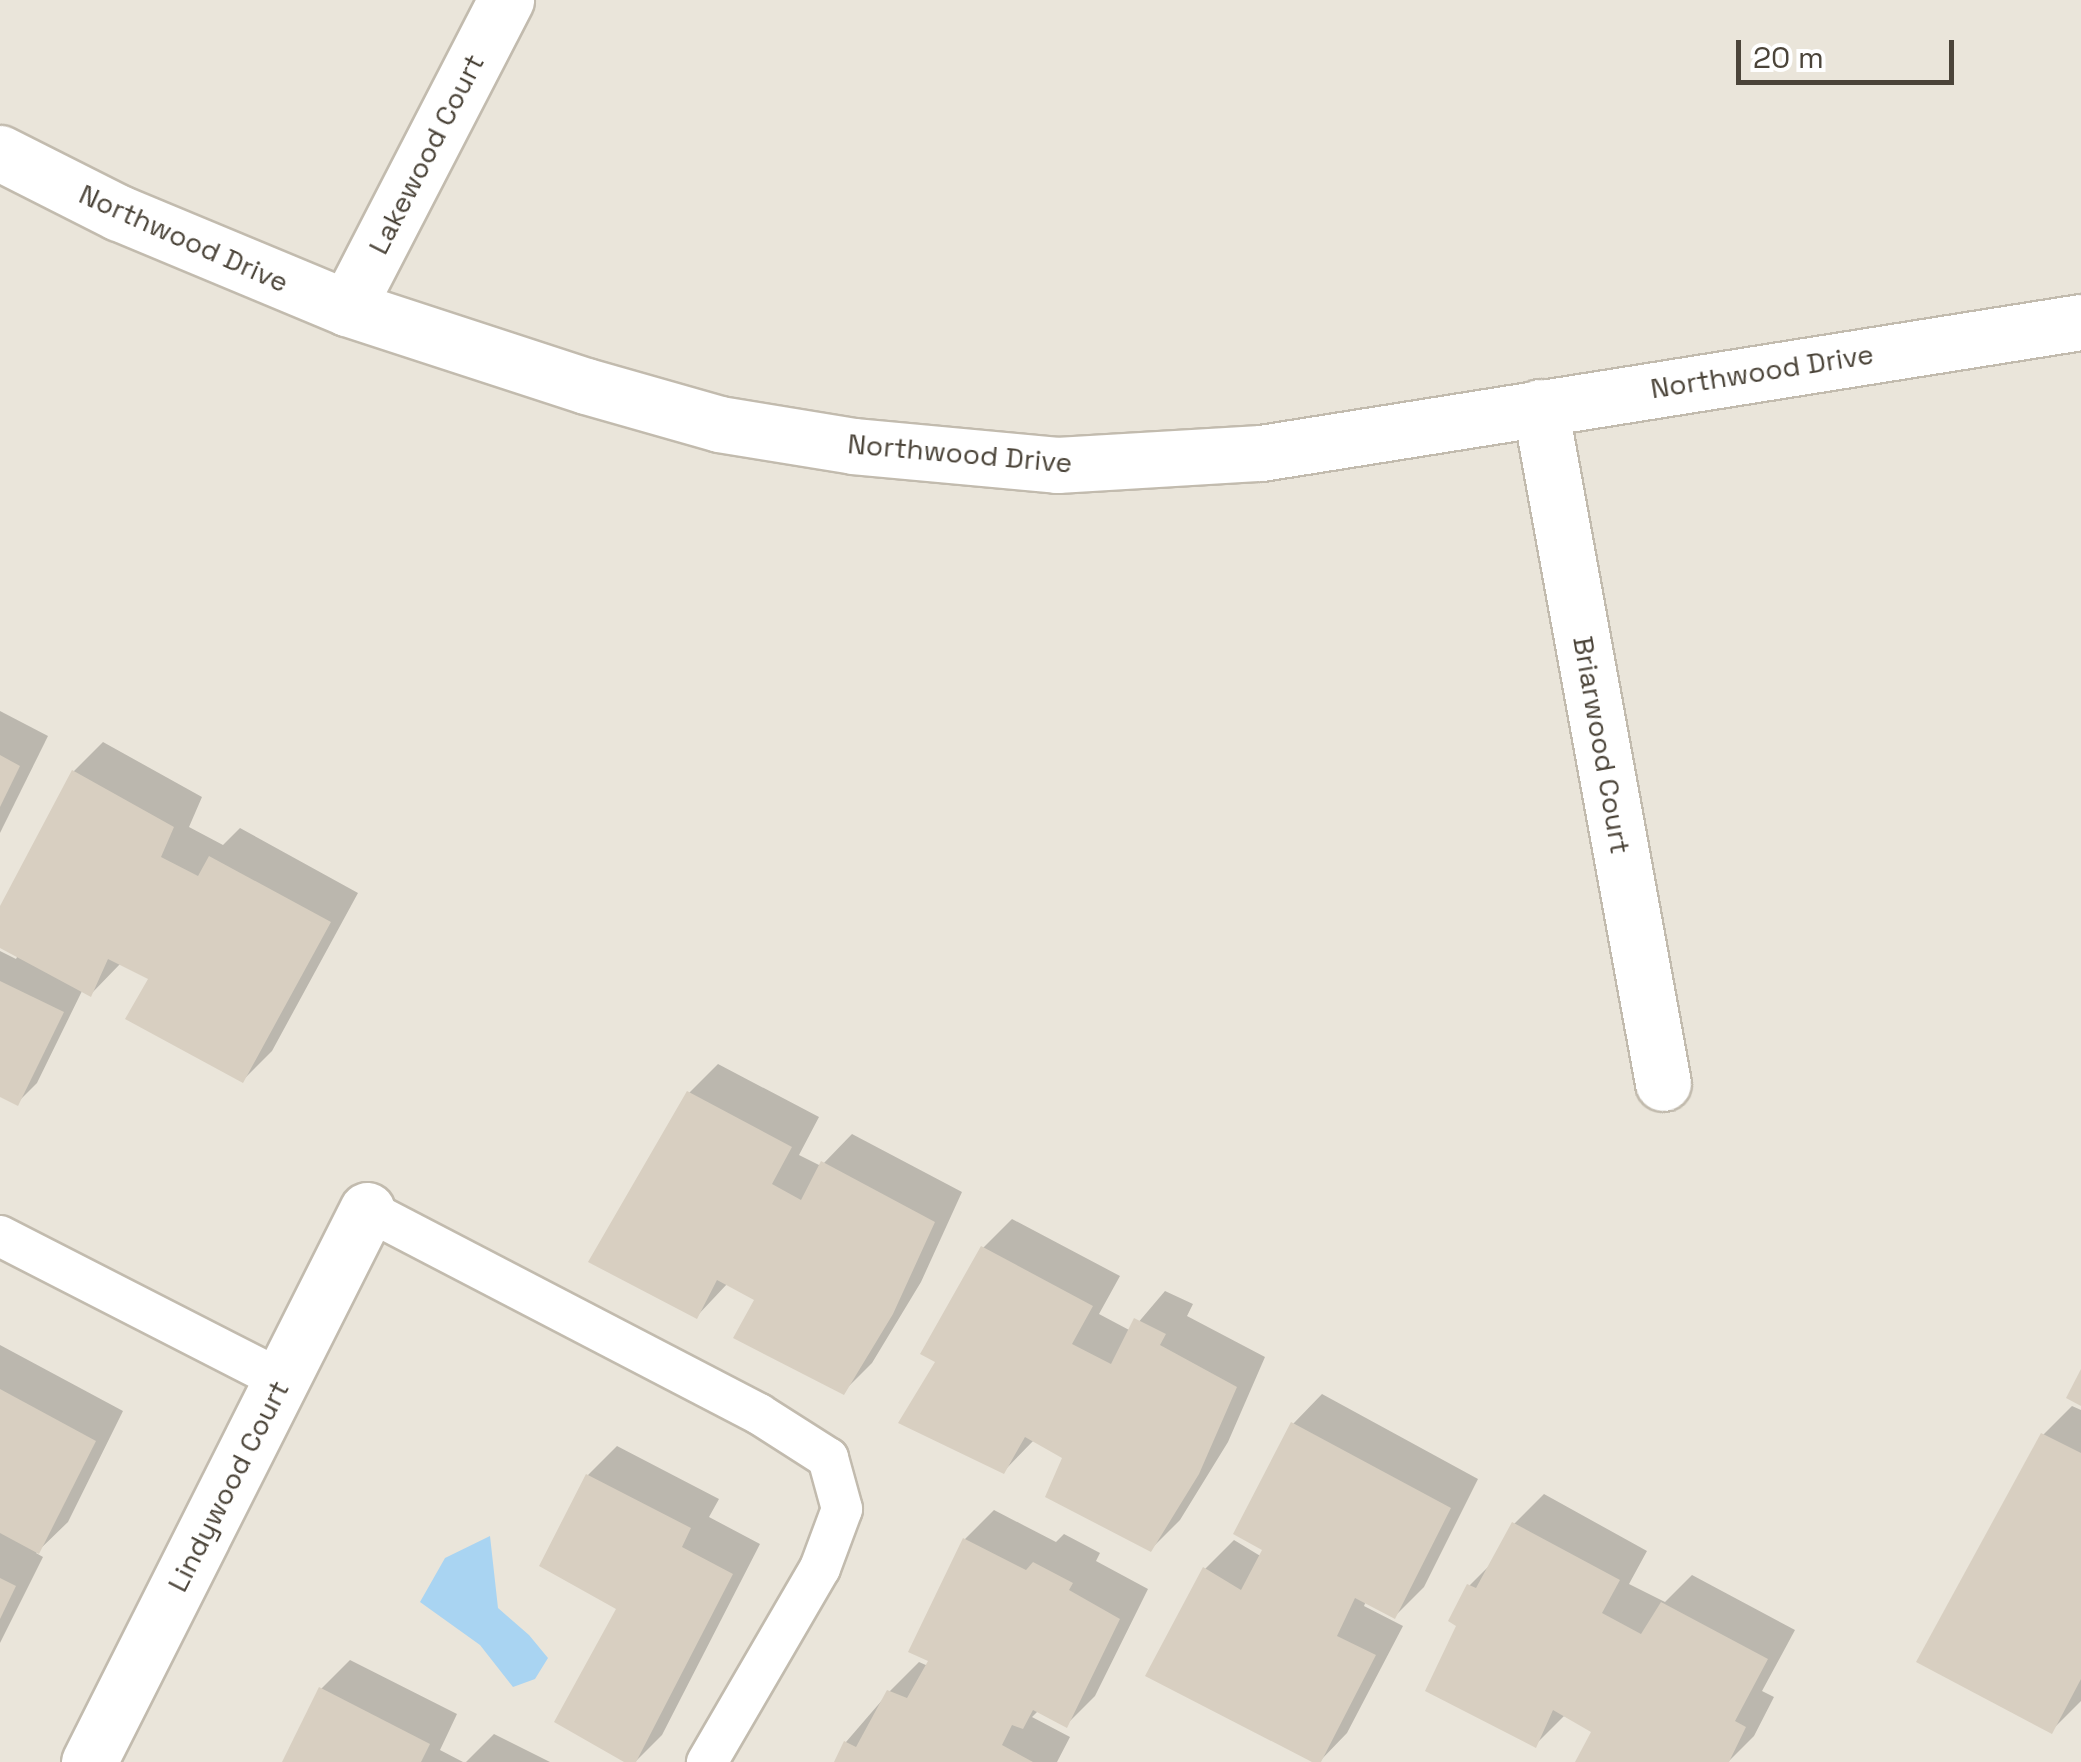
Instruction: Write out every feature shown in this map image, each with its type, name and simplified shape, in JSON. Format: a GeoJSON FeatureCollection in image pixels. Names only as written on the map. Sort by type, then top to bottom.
{"type":"FeatureCollection","features":[{"type":"Feature","properties":{"kind":"street","name":"Lakewood Court"},"geometry":{"type":"LineString","coordinates":[[346,308],[506,0]]}},
{"type":"Feature","properties":{"kind":"street","name":"Northwood Drive"},"geometry":{"type":"LineString","coordinates":[[0,153],[120,213],[346,308],[719,424],[853,446],[1057,465],[1261,453],[2081,322]]}},
{"type":"Feature","properties":{"kind":"street","name":"Briarwood Court"},"geometry":{"type":"LineString","coordinates":[[1540,407],[1663,1083]]}},
{"type":"Feature","properties":{"kind":"street","name":"Lindywood Court"},"geometry":{"type":"LineString","coordinates":[[89,1762],[368,1210]]}},
{"type":"Feature","properties":{"kind":"lane"},"geometry":{"type":"LineString","coordinates":[[368,1210],[759,1414],[828,1458],[842,1509],[820,1568],[707,1762]]}},
{"type":"Feature","properties":{"kind":"lane"},"geometry":{"type":"LineString","coordinates":[[0,1236],[282,1380]]}},
{"type":"Feature","properties":{"kind":"shaded area"},"geometry":{"type":"Polygon","coordinates":[[[0,0],[2081,0],[2081,1762],[0,1762],[0,0]]]}},
{"type":"Feature","properties":{"kind":"water"},"geometry":{"type":"Polygon","coordinates":[[[490,1536],[498,1608],[548,1658],[535,1679],[513,1687],[480,1645],[420,1602],[445,1558],[490,1536]]]}},
{"type":"Feature","properties":{"kind":"building"},"geometry":{"type":"Polygon","coordinates":[[[0,755],[20,766],[0,807],[0,755]]]}},
{"type":"Feature","properties":{"kind":"building"},"geometry":{"type":"Polygon","coordinates":[[[72,770],[174,827],[161,857],[198,876],[209,856],[331,922],[243,1083],[125,1019],[148,979],[108,959],[91,997],[0,948],[0,906],[72,770]]]}},
{"type":"Feature","properties":{"kind":"building"},"geometry":{"type":"Polygon","coordinates":[[[0,981],[64,1012],[18,1106],[0,1097],[0,981]]]}},
{"type":"Feature","properties":{"kind":"building"},"geometry":{"type":"Polygon","coordinates":[[[687,1091],[792,1147],[772,1184],[801,1200],[821,1161],[935,1222],[893,1314],[844,1395],[733,1338],[754,1300],[717,1280],[697,1319],[588,1262],[687,1091]]]}},
{"type":"Feature","properties":{"kind":"building"},"geometry":{"type":"Polygon","coordinates":[[[981,1246],[1093,1306],[1072,1344],[1111,1364],[1134,1318],[1166,1334],[1160,1345],[1237,1387],[1199,1474],[1151,1552],[1045,1497],[1062,1458],[1025,1437],[1004,1474],[898,1423],[935,1362],[920,1354],[981,1246]]]}},
{"type":"Feature","properties":{"kind":"building"},"geometry":{"type":"Polygon","coordinates":[[[2081,1369],[2081,1406],[2066,1398],[2081,1369]]]}},
{"type":"Feature","properties":{"kind":"building"},"geometry":{"type":"Polygon","coordinates":[[[0,1389],[96,1441],[39,1554],[0,1533],[0,1389]]]}},
{"type":"Feature","properties":{"kind":"building"},"geometry":{"type":"Polygon","coordinates":[[[1291,1422],[1451,1508],[1395,1619],[1355,1598],[1337,1636],[1376,1655],[1321,1762],[1312,1762],[1145,1676],[1203,1567],[1241,1590],[1262,1550],[1233,1534],[1291,1422]]]}},
{"type":"Feature","properties":{"kind":"building"},"geometry":{"type":"Polygon","coordinates":[[[2041,1433],[2081,1453],[2081,1679],[2052,1734],[1916,1662],[2041,1433]]]}},
{"type":"Feature","properties":{"kind":"building"},"geometry":{"type":"Polygon","coordinates":[[[586,1474],[691,1528],[682,1547],[733,1574],[636,1762],[624,1762],[554,1722],[616,1609],[539,1566],[586,1474]]]}},
{"type":"Feature","properties":{"kind":"building"},"geometry":{"type":"Polygon","coordinates":[[[1512,1522],[1620,1580],[1602,1613],[1641,1634],[1661,1602],[1768,1659],[1735,1721],[1746,1727],[1729,1762],[1575,1762],[1591,1732],[1553,1710],[1536,1748],[1425,1691],[1456,1626],[1448,1621],[1467,1584],[1476,1588],[1512,1522]]]}},
{"type":"Feature","properties":{"kind":"building"},"geometry":{"type":"Polygon","coordinates":[[[963,1538],[1026,1570],[1033,1562],[1073,1583],[1069,1590],[1120,1619],[1067,1728],[1033,1710],[1023,1729],[1012,1725],[1002,1745],[1033,1762],[834,1762],[844,1741],[856,1747],[887,1690],[907,1698],[928,1661],[908,1652],[963,1538]]]}},
{"type":"Feature","properties":{"kind":"building"},"geometry":{"type":"Polygon","coordinates":[[[0,1578],[16,1586],[0,1619],[0,1578]]]}},
{"type":"Feature","properties":{"kind":"building"},"geometry":{"type":"Polygon","coordinates":[[[319,1687],[430,1744],[421,1762],[282,1762],[319,1687]]]}}]}
